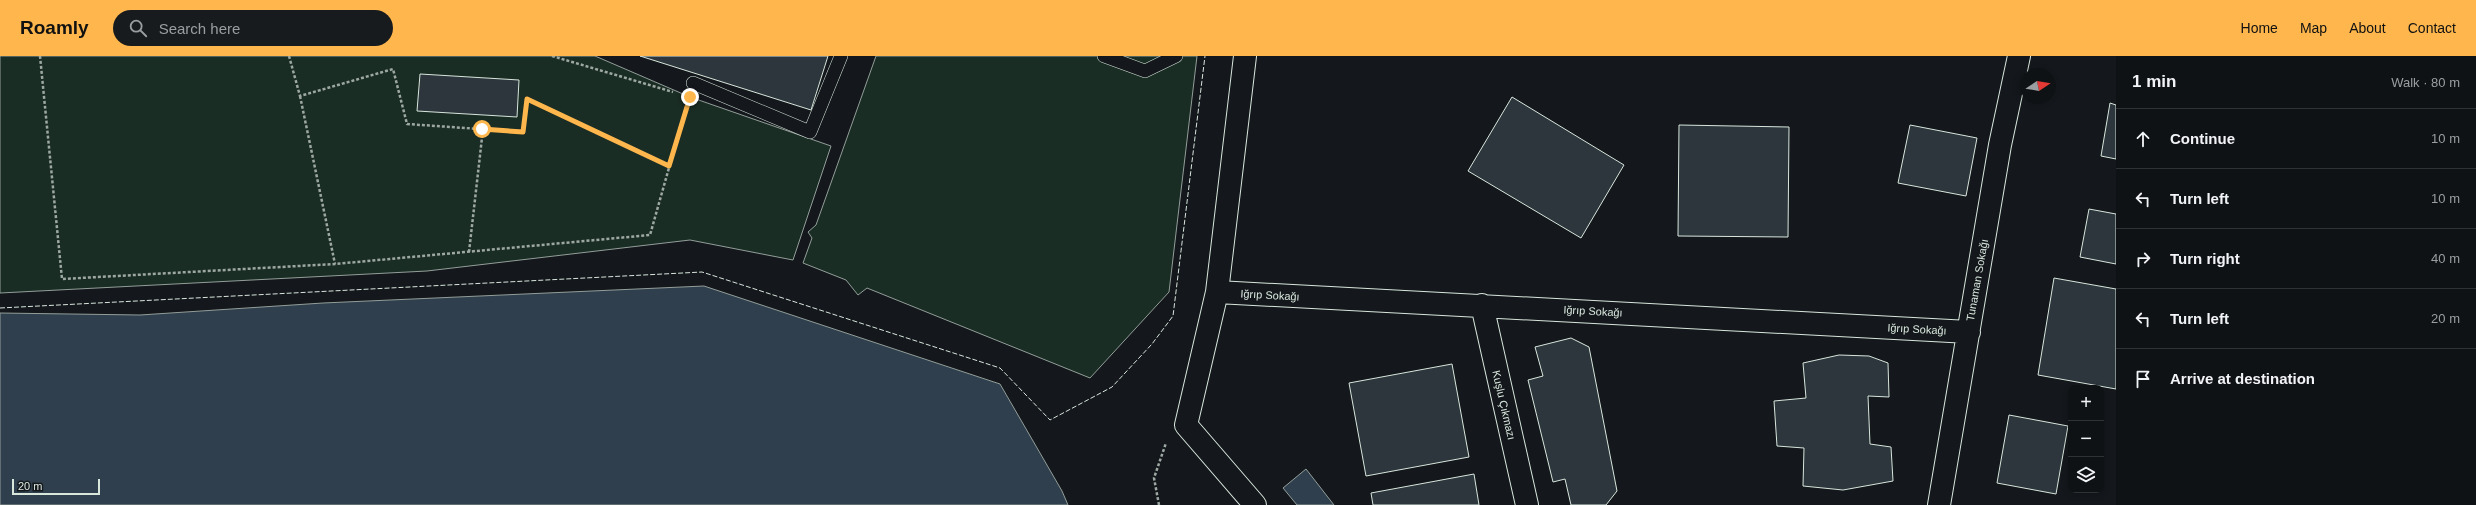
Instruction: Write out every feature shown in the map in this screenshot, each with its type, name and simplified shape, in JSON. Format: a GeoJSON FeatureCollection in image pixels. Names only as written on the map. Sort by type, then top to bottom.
{"type":"FeatureCollection","features":[{"type":"Feature","properties":{"kind":"street"},"geometry":{"type":"LineString","coordinates":[[1245,56],[1217,292],[1186,425],[1255,505]]}},
{"type":"Feature","properties":{"kind":"street","name":"Tunaman Sokağı"},"geometry":{"type":"LineString","coordinates":[[1939,505],[2000,145],[2019,56]]}},
{"type":"Feature","properties":{"kind":"street","name":"Iğrıp Sokağı"},"geometry":{"type":"LineString","coordinates":[[1217,292],[1969,332]]}},
{"type":"Feature","properties":{"kind":"street","name":"Kuşlu Çıkmazı"},"geometry":{"type":"LineString","coordinates":[[1482,305],[1527,505]]}},
{"type":"Feature","properties":{"kind":"lane"},"geometry":{"type":"LineString","coordinates":[[693,83],[810,132],[841,56]]}},
{"type":"Feature","properties":{"kind":"lane"},"geometry":{"type":"LineString","coordinates":[[1104,56],[1145,71],[1176,56]]}},
{"type":"Feature","properties":{"kind":"path"},"geometry":{"type":"LineString","coordinates":[[40,56],[62,279],[335,264],[650,235],[690,97]]}},
{"type":"Feature","properties":{"kind":"path"},"geometry":{"type":"LineString","coordinates":[[289,56],[300,96],[335,264]]}},
{"type":"Feature","properties":{"kind":"path"},"geometry":{"type":"LineString","coordinates":[[552,56],[674,92]]}},
{"type":"Feature","properties":{"kind":"path"},"geometry":{"type":"LineString","coordinates":[[300,96],[393,69],[407,124],[523,132],[527,99],[669,166]]}},
{"type":"Feature","properties":{"kind":"path"},"geometry":{"type":"LineString","coordinates":[[468,252],[482,129]]}},
{"type":"Feature","properties":{"kind":"green space"},"geometry":{"type":"Polygon","coordinates":[[[0,56],[595,56],[690,97],[831,146],[793,260],[690,240],[427,271],[0,293],[0,56]]]}},
{"type":"Feature","properties":{"kind":"green space"},"geometry":{"type":"Polygon","coordinates":[[[876,56],[1197,56],[1169,292],[1090,378],[867,288],[858,295],[846,280],[803,263],[812,238],[808,232],[816,225],[876,56]]]}},
{"type":"Feature","properties":{"kind":"water"},"geometry":{"type":"Polygon","coordinates":[[[704,286],[1000,384],[1062,491],[1068,505],[0,505],[0,313],[140,315],[323,303],[704,286]]]}},
{"type":"Feature","properties":{"kind":"water"},"geometry":{"type":"Polygon","coordinates":[[[1306,469],[1334,505],[1297,505],[1283,488],[1306,469]]]}},
{"type":"Feature","properties":{"kind":"building"},"geometry":{"type":"Polygon","coordinates":[[[640,56],[828,56],[811,110],[640,56]]]}},
{"type":"Feature","properties":{"kind":"building"},"geometry":{"type":"Polygon","coordinates":[[[420,74],[519,80],[517,117],[417,111],[420,74]]]}},
{"type":"Feature","properties":{"kind":"building"},"geometry":{"type":"Polygon","coordinates":[[[1512,97],[1624,165],[1581,238],[1468,171],[1512,97]]]}},
{"type":"Feature","properties":{"kind":"building"},"geometry":{"type":"Polygon","coordinates":[[[2110,103],[2116,105],[2116,159],[2101,156],[2110,103]]]}},
{"type":"Feature","properties":{"kind":"building"},"geometry":{"type":"Polygon","coordinates":[[[1679,125],[1789,127],[1788,237],[1678,236],[1679,125]]]}},
{"type":"Feature","properties":{"kind":"building"},"geometry":{"type":"Polygon","coordinates":[[[1910,125],[1977,138],[1966,196],[1898,183],[1910,125]]]}},
{"type":"Feature","properties":{"kind":"building"},"geometry":{"type":"Polygon","coordinates":[[[2089,209],[2116,214],[2116,264],[2080,257],[2089,209]]]}},
{"type":"Feature","properties":{"kind":"building"},"geometry":{"type":"Polygon","coordinates":[[[2054,278],[2116,289],[2116,389],[2104,387],[2104,385],[2094,385],[2038,375],[2054,278]]]}},
{"type":"Feature","properties":{"kind":"building"},"geometry":{"type":"Polygon","coordinates":[[[1571,338],[1589,347],[1617,491],[1606,505],[1571,505],[1565,479],[1553,482],[1528,380],[1543,376],[1535,347],[1571,338]]]}},
{"type":"Feature","properties":{"kind":"building"},"geometry":{"type":"Polygon","coordinates":[[[1839,355],[1869,356],[1888,363],[1889,397],[1868,396],[1870,444],[1891,447],[1893,481],[1843,490],[1803,486],[1804,448],[1777,446],[1774,401],[1806,398],[1803,363],[1839,355]]]}},
{"type":"Feature","properties":{"kind":"building"},"geometry":{"type":"Polygon","coordinates":[[[1452,364],[1469,457],[1366,476],[1349,383],[1452,364]]]}},
{"type":"Feature","properties":{"kind":"building"},"geometry":{"type":"Polygon","coordinates":[[[2009,415],[2068,426],[2056,494],[1997,483],[2009,415]]]}},
{"type":"Feature","properties":{"kind":"building"},"geometry":{"type":"Polygon","coordinates":[[[1474,474],[1479,505],[1373,505],[1371,493],[1474,474]]]}},
{"type":"Feature","properties":{"kind":"fence"},"geometry":{"type":"LineString","coordinates":[[0,308],[702,272],[1000,368],[1050,420],[1112,387],[1152,344],[1173,316],[1205,56]]}},
{"type":"Feature","properties":{"kind":"route"},"geometry":{"type":"LineString","coordinates":[[482,129],[523,132],[527,99],[669,166],[690,97]]}}]}
